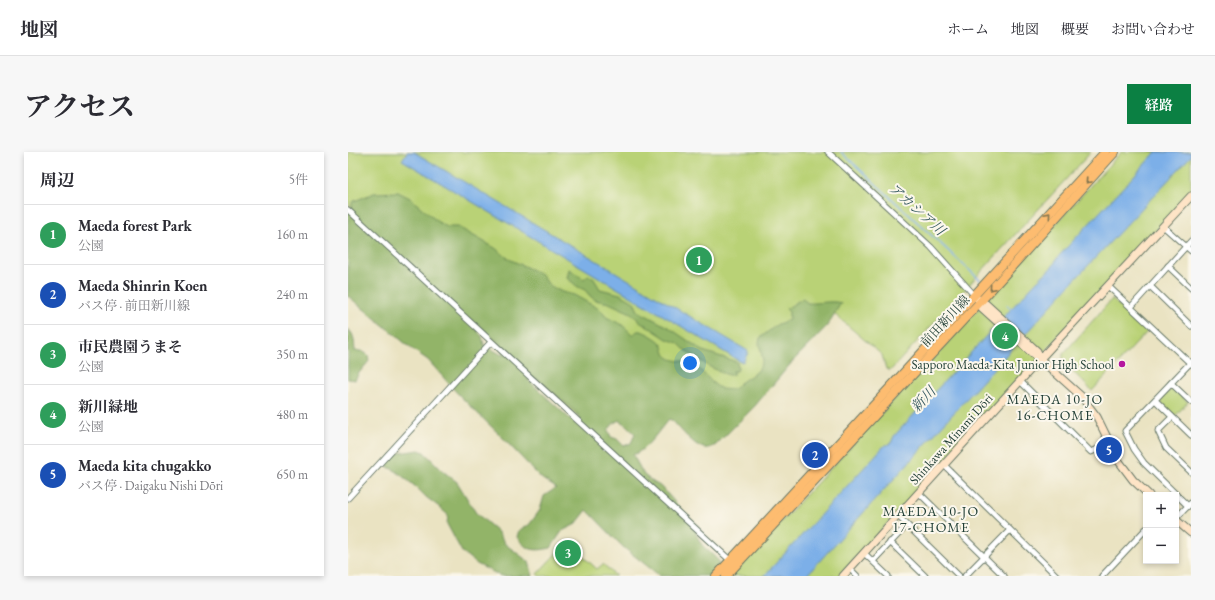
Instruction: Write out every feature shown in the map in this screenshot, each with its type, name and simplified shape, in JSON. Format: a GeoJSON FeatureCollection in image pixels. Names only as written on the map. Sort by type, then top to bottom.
{"type":"FeatureCollection","features":[{"type":"Feature","properties":{"kind":"main road","name":"前田新川線"},"geometry":{"type":"LineString","coordinates":[[981,302],[1105,152]]}},
{"type":"Feature","properties":{"kind":"main road","name":"前田新川線"},"geometry":{"type":"LineString","coordinates":[[716,576],[733,563],[981,302],[1115,152]]}},
{"type":"Feature","properties":{"kind":"main road","name":"前田新川線"},"geometry":{"type":"LineString","coordinates":[[726,576],[733,563]]}},
{"type":"Feature","properties":{"kind":"street"},"geometry":{"type":"LineString","coordinates":[[828,152],[931,247],[981,302],[1081,396],[1097,417],[1118,460],[1146,492]]}},
{"type":"Feature","properties":{"kind":"street","name":"Shinkawa Minami Dōri"},"geometry":{"type":"LineString","coordinates":[[843,576],[1020,381],[1037,355],[1108,286],[1191,196]]}},
{"type":"Feature","properties":{"kind":"street"},"geometry":{"type":"LineString","coordinates":[[348,210],[733,563]]}},
{"type":"Feature","properties":{"kind":"street"},"geometry":{"type":"LineString","coordinates":[[1163,226],[1191,252]]}},
{"type":"Feature","properties":{"kind":"street"},"geometry":{"type":"LineString","coordinates":[[1131,306],[1191,241]]}},
{"type":"Feature","properties":{"kind":"street"},"geometry":{"type":"LineString","coordinates":[[1168,266],[1191,288]]}},
{"type":"Feature","properties":{"kind":"street"},"geometry":{"type":"LineString","coordinates":[[1108,286],[1191,363],[1125,431],[1134,449],[1144,463],[1190,504],[1179,516]]}},
{"type":"Feature","properties":{"kind":"street"},"geometry":{"type":"LineString","coordinates":[[1150,286],[1191,326]]}},
{"type":"Feature","properties":{"kind":"street"},"geometry":{"type":"LineString","coordinates":[[348,498],[491,342]]}},
{"type":"Feature","properties":{"kind":"street"},"geometry":{"type":"LineString","coordinates":[[1020,381],[1091,452],[1110,444]]}},
{"type":"Feature","properties":{"kind":"street"},"geometry":{"type":"LineString","coordinates":[[1171,383],[1191,402]]}},
{"type":"Feature","properties":{"kind":"street"},"geometry":{"type":"LineString","coordinates":[[1155,400],[1191,435]]}},
{"type":"Feature","properties":{"kind":"street"},"geometry":{"type":"LineString","coordinates":[[1172,417],[1158,431],[1166,448],[1191,472]]}},
{"type":"Feature","properties":{"kind":"street"},"geometry":{"type":"LineString","coordinates":[[944,465],[1057,576]]}},
{"type":"Feature","properties":{"kind":"street"},"geometry":{"type":"LineString","coordinates":[[919,493],[1004,576]]}},
{"type":"Feature","properties":{"kind":"street"},"geometry":{"type":"LineString","coordinates":[[898,516],[959,576]]}},
{"type":"Feature","properties":{"kind":"street"},"geometry":{"type":"LineString","coordinates":[[1179,522],[1191,533]]}},
{"type":"Feature","properties":{"kind":"street"},"geometry":{"type":"LineString","coordinates":[[872,561],[907,525]]}},
{"type":"Feature","properties":{"kind":"street"},"geometry":{"type":"LineString","coordinates":[[965,576],[1010,530]]}},
{"type":"Feature","properties":{"kind":"street"},"geometry":{"type":"LineString","coordinates":[[1102,576],[1143,532]]}},
{"type":"Feature","properties":{"kind":"street"},"geometry":{"type":"LineString","coordinates":[[890,542],[925,576]]}},
{"type":"Feature","properties":{"kind":"street"},"geometry":{"type":"LineString","coordinates":[[864,552],[888,576]]}},
{"type":"Feature","properties":{"kind":"street"},"geometry":{"type":"LineString","coordinates":[[850,569],[857,576]]}},
{"type":"Feature","properties":{"kind":"green space"},"geometry":{"type":"Polygon","coordinates":[[[348,152],[1091,152],[890,371],[886,369],[882,355],[832,312],[709,445],[670,414],[616,412],[597,433],[489,339],[348,204],[348,152]]]}},
{"type":"Feature","properties":{"kind":"green space"},"geometry":{"type":"Polygon","coordinates":[[[1121,152],[1191,152],[1191,192],[839,576],[731,576],[1004,281],[1121,152]]]}},
{"type":"Feature","properties":{"kind":"green space"},"geometry":{"type":"Polygon","coordinates":[[[398,192],[410,198],[438,222],[447,227],[458,227],[495,248],[509,259],[541,274],[549,285],[562,292],[574,295],[601,310],[606,317],[621,324],[633,335],[639,331],[645,332],[661,343],[665,354],[668,357],[673,360],[691,363],[714,384],[722,389],[734,389],[758,371],[763,360],[759,343],[760,338],[778,324],[789,320],[789,312],[786,309],[803,298],[807,303],[841,303],[827,326],[793,361],[754,407],[716,445],[710,448],[700,447],[669,419],[643,449],[633,455],[644,475],[660,486],[698,525],[696,534],[702,545],[719,561],[719,565],[710,576],[660,576],[623,547],[587,510],[576,524],[562,531],[551,548],[536,550],[528,548],[521,542],[517,537],[519,530],[529,525],[540,510],[544,496],[556,488],[541,478],[458,394],[428,360],[412,349],[348,296],[348,208],[352,208],[352,202],[374,193],[398,192]],[[477,331],[482,336],[484,345],[504,356],[504,349],[498,341],[484,331],[477,331]],[[527,379],[569,418],[581,421],[577,413],[538,379],[527,379]],[[619,420],[608,430],[611,437],[617,439],[624,446],[631,443],[635,434],[619,420]]]}},
{"type":"Feature","properties":{"kind":"green space"},"geometry":{"type":"Polygon","coordinates":[[[569,269],[584,279],[588,275],[594,279],[600,289],[620,294],[634,302],[638,311],[668,327],[703,351],[737,362],[737,371],[733,371],[733,375],[728,375],[710,367],[685,350],[678,343],[667,339],[638,320],[631,313],[609,303],[595,300],[585,290],[578,287],[567,278],[569,269]]]}},
{"type":"Feature","properties":{"kind":"green space"},"geometry":{"type":"Polygon","coordinates":[[[1112,299],[1147,332],[1092,391],[1063,361],[1063,354],[1112,299]]]}},
{"type":"Feature","properties":{"kind":"green space"},"geometry":{"type":"Polygon","coordinates":[[[348,329],[353,336],[355,351],[362,351],[368,355],[369,361],[355,380],[348,379],[348,329]]]}},
{"type":"Feature","properties":{"kind":"green space"},"geometry":{"type":"Polygon","coordinates":[[[1171,389],[1174,389],[1188,402],[1175,416],[1160,402],[1160,400],[1171,389]]]}},
{"type":"Feature","properties":{"kind":"green space"},"geometry":{"type":"Polygon","coordinates":[[[419,450],[424,452],[444,472],[457,482],[476,513],[497,531],[505,544],[529,562],[533,576],[501,576],[477,564],[462,552],[447,524],[448,515],[396,471],[388,467],[387,463],[392,454],[419,450]]]}},
{"type":"Feature","properties":{"kind":"green space"},"geometry":{"type":"Polygon","coordinates":[[[567,542],[597,569],[603,564],[616,576],[539,576],[537,574],[567,542]]]}},
{"type":"Feature","properties":{"kind":"water"},"geometry":{"type":"Polygon","coordinates":[[[407,152],[414,152],[748,351],[743,362],[402,160],[407,152]]]}},
{"type":"Feature","properties":{"kind":"water"},"geometry":{"type":"Polygon","coordinates":[[[1156,152],[1191,152],[1191,156],[1067,288],[806,576],[764,576],[884,446],[891,443],[894,436],[1035,283],[1053,266],[1057,258],[1156,152]]]}},
{"type":"Feature","properties":{"kind":"waterway","name":"アカシア川"},"geometry":{"type":"LineString","coordinates":[[841,152],[980,280]]}},
{"type":"Feature","properties":{"kind":"waterway","name":"アカシア川"},"geometry":{"type":"LineString","coordinates":[[1007,305],[1011,309]]}},
{"type":"Feature","properties":{"kind":"place","name":"Maeda forest Park"},"geometry":{"type":"Point","coordinates":[699,260]}},
{"type":"Feature","properties":{"kind":"place","name":"新川緑地"},"geometry":{"type":"Point","coordinates":[1005,336]}},
{"type":"Feature","properties":{"kind":"place","name":"Sapporo Maeda-Kita Junior High School"},"geometry":{"type":"Point","coordinates":[1122,364]}},
{"type":"Feature","properties":{"kind":"place","name":"Maeda kita chugakko"},"geometry":{"type":"Point","coordinates":[1109,450]}},
{"type":"Feature","properties":{"kind":"place","name":"Maeda Shinrin Koen"},"geometry":{"type":"Point","coordinates":[815,455]}},
{"type":"Feature","properties":{"kind":"place","name":"市民農園うまそ"},"geometry":{"type":"Point","coordinates":[568,553]}},
{"type":"Feature","properties":{"kind":"district","name":"MAEDA 10-JO 16-CHOME"},"geometry":{"type":"Point","coordinates":[1055,408]}},
{"type":"Feature","properties":{"kind":"district","name":"MAEDA 10-JO 17-CHOME"},"geometry":{"type":"Point","coordinates":[931,520]}},
{"type":"Feature","properties":{"kind":"water label","name":"新川"},"geometry":{"type":"Point","coordinates":[923,399]}}]}
